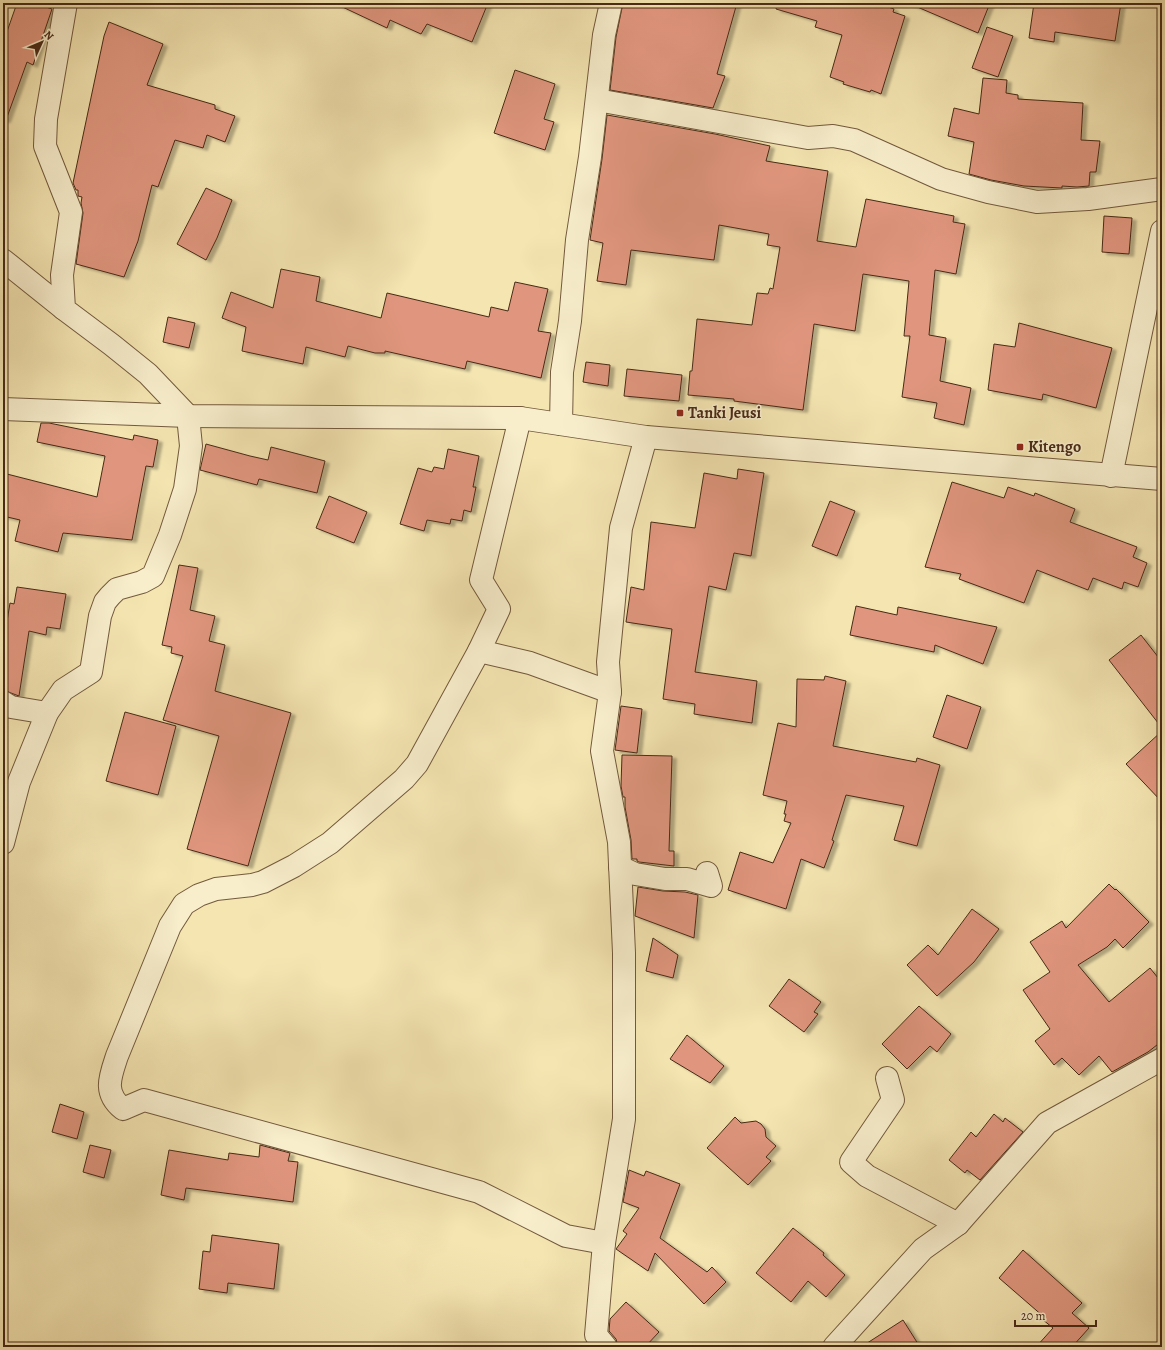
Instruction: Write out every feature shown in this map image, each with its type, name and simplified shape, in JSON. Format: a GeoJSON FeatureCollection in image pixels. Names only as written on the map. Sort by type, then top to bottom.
{"type":"FeatureCollection","features":[{"type":"Feature","properties":{"kind":"street"},"geometry":{"type":"LineString","coordinates":[[64,309],[62,274],[71,212],[45,146],[46,119],[66,3]]}},
{"type":"Feature","properties":{"kind":"street"},"geometry":{"type":"LineString","coordinates":[[561,424],[562,372],[570,321],[578,240],[597,100],[604,35],[611,3]]}},
{"type":"Feature","properties":{"kind":"street"},"geometry":{"type":"LineString","coordinates":[[597,100],[808,138],[833,136],[854,140],[941,178],[988,192],[1037,202],[1088,199],[1162,189]]}},
{"type":"Feature","properties":{"kind":"street"},"geometry":{"type":"LineString","coordinates":[[1111,476],[1162,231]]}},
{"type":"Feature","properties":{"kind":"street"},"geometry":{"type":"LineString","coordinates":[[3,260],[64,309],[112,344],[148,374],[188,416],[190,446],[185,489],[170,535],[152,576],[142,582],[117,589],[105,602],[100,616],[91,672],[63,690],[47,713],[19,782],[3,843]]}},
{"type":"Feature","properties":{"kind":"street"},"geometry":{"type":"LineString","coordinates":[[3,409],[188,416],[520,418],[646,437],[1162,479]]}},
{"type":"Feature","properties":{"kind":"street"},"geometry":{"type":"LineString","coordinates":[[520,418],[481,580],[499,610],[417,764],[404,779],[330,843],[271,879],[252,885],[216,889],[199,895],[184,904],[170,926],[117,1056],[111,1074],[111,1093],[118,1105],[123,1109],[144,1100],[479,1192],[566,1236],[604,1243]]}},
{"type":"Feature","properties":{"kind":"street"},"geometry":{"type":"LineString","coordinates":[[606,1347],[596,1335],[604,1243],[624,1119],[624,953],[619,842],[602,750],[610,692],[608,662],[621,528],[646,437]]}},
{"type":"Feature","properties":{"kind":"street"},"geometry":{"type":"LineString","coordinates":[[479,650],[530,663],[610,692]]}},
{"type":"Feature","properties":{"kind":"street"},"geometry":{"type":"LineString","coordinates":[[3,702],[11,706],[47,713]]}},
{"type":"Feature","properties":{"kind":"street"},"geometry":{"type":"LineString","coordinates":[[620,867],[635,874],[665,879],[688,879],[711,886],[708,873]]}},
{"type":"Feature","properties":{"kind":"street"},"geometry":{"type":"LineString","coordinates":[[834,1347],[923,1249],[958,1224],[1047,1123],[1162,1059]]}},
{"type":"Feature","properties":{"kind":"street"},"geometry":{"type":"LineString","coordinates":[[887,1078],[893,1100],[851,1162],[867,1176],[958,1224]]}},
{"type":"Feature","properties":{"kind":"building"},"geometry":{"type":"Polygon","coordinates":[[[17,3],[34,3],[52,9],[33,65],[27,62],[6,120],[3,120],[3,43],[17,3]]]}},
{"type":"Feature","properties":{"kind":"building"},"geometry":{"type":"Polygon","coordinates":[[[334,3],[488,3],[472,42],[427,24],[421,34],[390,20],[387,28],[334,3]]]}},
{"type":"Feature","properties":{"kind":"building"},"geometry":{"type":"Polygon","coordinates":[[[623,3],[737,3],[717,74],[725,76],[713,108],[610,90],[616,37],[623,3]]]}},
{"type":"Feature","properties":{"kind":"building"},"geometry":{"type":"Polygon","coordinates":[[[777,3],[876,3],[894,9],[893,12],[905,16],[881,94],[871,90],[870,92],[843,84],[844,82],[830,77],[842,35],[815,27],[817,21],[776,9],[777,3]]]}},
{"type":"Feature","properties":{"kind":"building"},"geometry":{"type":"Polygon","coordinates":[[[908,3],[990,3],[978,33],[908,3]]]}},
{"type":"Feature","properties":{"kind":"building"},"geometry":{"type":"Polygon","coordinates":[[[1034,3],[1121,3],[1115,41],[1055,32],[1054,42],[1029,38],[1034,3]]]}},
{"type":"Feature","properties":{"kind":"building"},"geometry":{"type":"Polygon","coordinates":[[[109,22],[163,44],[147,85],[215,105],[215,109],[235,116],[225,142],[207,135],[203,148],[175,140],[158,187],[152,185],[138,241],[124,277],[76,264],[83,213],[81,203],[82,197],[78,196],[78,190],[76,190],[73,183],[104,36],[109,22]]]}},
{"type":"Feature","properties":{"kind":"building"},"geometry":{"type":"Polygon","coordinates":[[[987,27],[1013,36],[998,77],[972,68],[987,27]]]}},
{"type":"Feature","properties":{"kind":"building"},"geometry":{"type":"Polygon","coordinates":[[[515,70],[555,84],[544,119],[554,122],[545,150],[494,133],[515,70]]]}},
{"type":"Feature","properties":{"kind":"building"},"geometry":{"type":"Polygon","coordinates":[[[983,78],[1007,80],[1006,93],[1018,95],[1018,99],[1083,103],[1081,140],[1100,141],[1096,172],[1090,172],[1089,186],[1062,186],[1062,188],[1024,186],[969,174],[974,142],[948,136],[954,108],[979,114],[983,78]]]}},
{"type":"Feature","properties":{"kind":"building"},"geometry":{"type":"Polygon","coordinates":[[[607,115],[715,134],[770,146],[766,161],[828,171],[817,241],[856,247],[866,199],[954,216],[953,222],[965,224],[956,274],[935,270],[929,335],[946,338],[940,381],[971,388],[964,425],[934,418],[937,403],[902,397],[910,336],[904,336],[909,281],[863,274],[855,331],[814,324],[803,410],[734,401],[734,399],[688,395],[697,319],[752,325],[757,293],[768,294],[770,288],[773,289],[780,247],[767,245],[769,234],[719,225],[714,260],[631,250],[626,285],[597,281],[603,243],[590,240],[607,115]]]}},
{"type":"Feature","properties":{"kind":"building"},"geometry":{"type":"Polygon","coordinates":[[[206,188],[232,200],[217,238],[206,260],[177,244],[206,188]]]}},
{"type":"Feature","properties":{"kind":"building"},"geometry":{"type":"Polygon","coordinates":[[[1104,216],[1132,218],[1129,254],[1102,252],[1104,216]]]}},
{"type":"Feature","properties":{"kind":"building"},"geometry":{"type":"Polygon","coordinates":[[[281,269],[320,277],[316,301],[381,318],[387,293],[489,317],[491,307],[508,311],[515,282],[548,289],[538,331],[551,333],[541,378],[467,361],[465,369],[385,351],[385,353],[375,353],[348,346],[345,357],[306,347],[303,364],[242,351],[246,327],[222,318],[231,292],[273,308],[281,269]]]}},
{"type":"Feature","properties":{"kind":"building"},"geometry":{"type":"Polygon","coordinates":[[[168,317],[195,323],[189,348],[163,342],[168,317]]]}},
{"type":"Feature","properties":{"kind":"building"},"geometry":{"type":"Polygon","coordinates":[[[1019,323],[1112,348],[1096,408],[1043,394],[1042,400],[988,390],[994,344],[1015,347],[1019,323]]]}},
{"type":"Feature","properties":{"kind":"building"},"geometry":{"type":"Polygon","coordinates":[[[586,362],[610,365],[608,386],[583,382],[586,362]]]}},
{"type":"Feature","properties":{"kind":"building"},"geometry":{"type":"Polygon","coordinates":[[[627,369],[682,375],[679,401],[624,396],[627,369]]]}},
{"type":"Feature","properties":{"kind":"building"},"geometry":{"type":"Polygon","coordinates":[[[41,423],[49,423],[133,440],[134,435],[158,440],[153,467],[146,466],[132,540],[63,533],[58,552],[15,541],[20,520],[3,516],[3,473],[97,497],[105,456],[37,442],[41,423]]]}},
{"type":"Feature","properties":{"kind":"building"},"geometry":{"type":"Polygon","coordinates":[[[206,444],[268,460],[271,447],[325,461],[317,493],[259,479],[257,485],[200,470],[206,444]]]}},
{"type":"Feature","properties":{"kind":"building"},"geometry":{"type":"Polygon","coordinates":[[[448,449],[479,456],[473,487],[476,487],[471,512],[464,510],[462,521],[451,519],[450,524],[427,520],[424,531],[400,524],[418,468],[432,472],[434,467],[444,469],[448,449]]]}},
{"type":"Feature","properties":{"kind":"building"},"geometry":{"type":"Polygon","coordinates":[[[738,469],[764,473],[751,556],[734,553],[726,590],[709,586],[695,672],[757,681],[752,723],[694,714],[695,704],[663,699],[672,629],[626,622],[631,587],[644,590],[651,522],[695,528],[704,473],[737,479],[738,469]]]}},
{"type":"Feature","properties":{"kind":"building"},"geometry":{"type":"Polygon","coordinates":[[[952,482],[1004,498],[1008,487],[1034,496],[1035,493],[1075,509],[1070,522],[1137,547],[1133,557],[1147,563],[1138,587],[1124,582],[1122,589],[1093,578],[1088,590],[1037,570],[1024,603],[959,579],[961,574],[925,567],[952,482]]]}},
{"type":"Feature","properties":{"kind":"building"},"geometry":{"type":"Polygon","coordinates":[[[329,496],[367,512],[354,543],[316,528],[329,496]]]}},
{"type":"Feature","properties":{"kind":"building"},"geometry":{"type":"Polygon","coordinates":[[[830,501],[855,511],[837,556],[812,546],[830,501]]]}},
{"type":"Feature","properties":{"kind":"building"},"geometry":{"type":"Polygon","coordinates":[[[179,565],[198,568],[190,610],[215,616],[209,641],[225,645],[215,691],[291,713],[248,866],[187,849],[219,736],[163,720],[183,656],[171,653],[172,647],[162,645],[179,565]]]}},
{"type":"Feature","properties":{"kind":"building"},"geometry":{"type":"Polygon","coordinates":[[[17,587],[66,594],[60,629],[47,627],[46,635],[29,631],[19,696],[3,690],[3,646],[10,603],[14,604],[17,587]]]}},
{"type":"Feature","properties":{"kind":"building"},"geometry":{"type":"Polygon","coordinates":[[[856,606],[897,615],[898,607],[997,627],[983,664],[935,645],[934,652],[850,635],[856,606]]]}},
{"type":"Feature","properties":{"kind":"building"},"geometry":{"type":"Polygon","coordinates":[[[1141,635],[1162,662],[1162,728],[1109,660],[1141,635]]]}},
{"type":"Feature","properties":{"kind":"building"},"geometry":{"type":"Polygon","coordinates":[[[825,676],[846,681],[833,746],[916,762],[917,758],[940,765],[917,846],[894,840],[904,806],[846,795],[832,840],[834,841],[824,868],[801,859],[786,909],[728,890],[740,852],[773,863],[791,823],[784,821],[787,801],[763,795],[778,723],[796,727],[797,679],[824,680],[825,676]]]}},
{"type":"Feature","properties":{"kind":"building"},"geometry":{"type":"Polygon","coordinates":[[[947,695],[981,707],[967,749],[933,737],[947,695]]]}},
{"type":"Feature","properties":{"kind":"building"},"geometry":{"type":"Polygon","coordinates":[[[621,706],[642,709],[637,753],[615,750],[621,706]]]}},
{"type":"Feature","properties":{"kind":"building"},"geometry":{"type":"Polygon","coordinates":[[[125,712],[176,726],[158,795],[106,781],[125,712]]]}},
{"type":"Feature","properties":{"kind":"building"},"geometry":{"type":"Polygon","coordinates":[[[1162,731],[1162,802],[1126,764],[1162,731]]]}},
{"type":"Feature","properties":{"kind":"building"},"geometry":{"type":"Polygon","coordinates":[[[622,755],[672,756],[669,851],[674,851],[674,866],[639,862],[637,859],[632,859],[625,797],[623,797],[621,786],[622,755]]]}},
{"type":"Feature","properties":{"kind":"building"},"geometry":{"type":"Polygon","coordinates":[[[1109,884],[1149,922],[1123,948],[1115,939],[1107,947],[1078,965],[1109,1002],[1150,968],[1162,983],[1162,1041],[1148,1052],[1112,1072],[1099,1056],[1079,1075],[1062,1058],[1054,1065],[1035,1041],[1050,1029],[1023,990],[1050,972],[1030,942],[1062,921],[1066,928],[1109,884]]]}},
{"type":"Feature","properties":{"kind":"building"},"geometry":{"type":"Polygon","coordinates":[[[638,887],[663,891],[685,892],[698,895],[694,938],[635,916],[638,887]]]}},
{"type":"Feature","properties":{"kind":"building"},"geometry":{"type":"Polygon","coordinates":[[[972,909],[999,929],[974,962],[937,996],[907,965],[928,945],[938,955],[972,909]]]}},
{"type":"Feature","properties":{"kind":"building"},"geometry":{"type":"Polygon","coordinates":[[[653,938],[678,955],[673,978],[646,971],[653,938]]]}},
{"type":"Feature","properties":{"kind":"building"},"geometry":{"type":"Polygon","coordinates":[[[789,979],[821,1002],[814,1012],[818,1014],[804,1032],[769,1006],[789,979]]]}},
{"type":"Feature","properties":{"kind":"building"},"geometry":{"type":"Polygon","coordinates":[[[919,1006],[951,1034],[937,1052],[930,1046],[907,1069],[882,1044],[919,1006]]]}},
{"type":"Feature","properties":{"kind":"building"},"geometry":{"type":"Polygon","coordinates":[[[687,1035],[724,1066],[710,1083],[670,1059],[687,1035]]]}},
{"type":"Feature","properties":{"kind":"building"},"geometry":{"type":"Polygon","coordinates":[[[60,1104],[84,1112],[77,1139],[52,1132],[60,1104]]]}},
{"type":"Feature","properties":{"kind":"building"},"geometry":{"type":"Polygon","coordinates":[[[994,1114],[1003,1122],[1005,1118],[1023,1132],[980,1180],[967,1170],[965,1173],[949,1160],[971,1132],[976,1137],[994,1114]]]}},
{"type":"Feature","properties":{"kind":"building"},"geometry":{"type":"Polygon","coordinates":[[[735,1117],[741,1123],[756,1121],[761,1124],[765,1129],[766,1137],[776,1146],[766,1157],[771,1161],[748,1185],[707,1148],[735,1117]]]}},
{"type":"Feature","properties":{"kind":"building"},"geometry":{"type":"Polygon","coordinates":[[[90,1145],[111,1150],[104,1178],[83,1172],[90,1145]]]}},
{"type":"Feature","properties":{"kind":"building"},"geometry":{"type":"Polygon","coordinates":[[[260,1145],[290,1153],[288,1161],[298,1162],[293,1202],[186,1188],[184,1200],[161,1195],[169,1150],[228,1160],[229,1153],[259,1157],[260,1145]]]}},
{"type":"Feature","properties":{"kind":"building"},"geometry":{"type":"Polygon","coordinates":[[[629,1170],[644,1176],[646,1171],[680,1184],[660,1238],[707,1272],[712,1267],[726,1282],[704,1304],[655,1253],[648,1271],[616,1249],[627,1234],[623,1231],[639,1208],[623,1202],[629,1170]]]}},
{"type":"Feature","properties":{"kind":"building"},"geometry":{"type":"Polygon","coordinates":[[[793,1228],[824,1253],[823,1255],[845,1275],[826,1297],[808,1281],[791,1302],[756,1273],[793,1228]]]}},
{"type":"Feature","properties":{"kind":"building"},"geometry":{"type":"Polygon","coordinates":[[[212,1235],[279,1244],[274,1289],[228,1283],[227,1293],[199,1289],[203,1251],[210,1252],[212,1235]]]}},
{"type":"Feature","properties":{"kind":"building"},"geometry":{"type":"Polygon","coordinates":[[[1023,1250],[1082,1303],[1072,1313],[1089,1328],[1072,1347],[1036,1347],[1053,1328],[1042,1319],[1044,1317],[999,1278],[1023,1250]]]}},
{"type":"Feature","properties":{"kind":"building"},"geometry":{"type":"Polygon","coordinates":[[[626,1302],[659,1332],[645,1347],[618,1347],[616,1339],[609,1331],[610,1319],[626,1302]]]}},
{"type":"Feature","properties":{"kind":"building"},"geometry":{"type":"Polygon","coordinates":[[[903,1320],[920,1347],[861,1347],[903,1320]]]}},
{"type":"Feature","properties":{"kind":"place","name":"Tanki Jeusi"},"geometry":{"type":"Point","coordinates":[680,413]}},
{"type":"Feature","properties":{"kind":"place","name":"Kitengo"},"geometry":{"type":"Point","coordinates":[1020,447]}}]}
